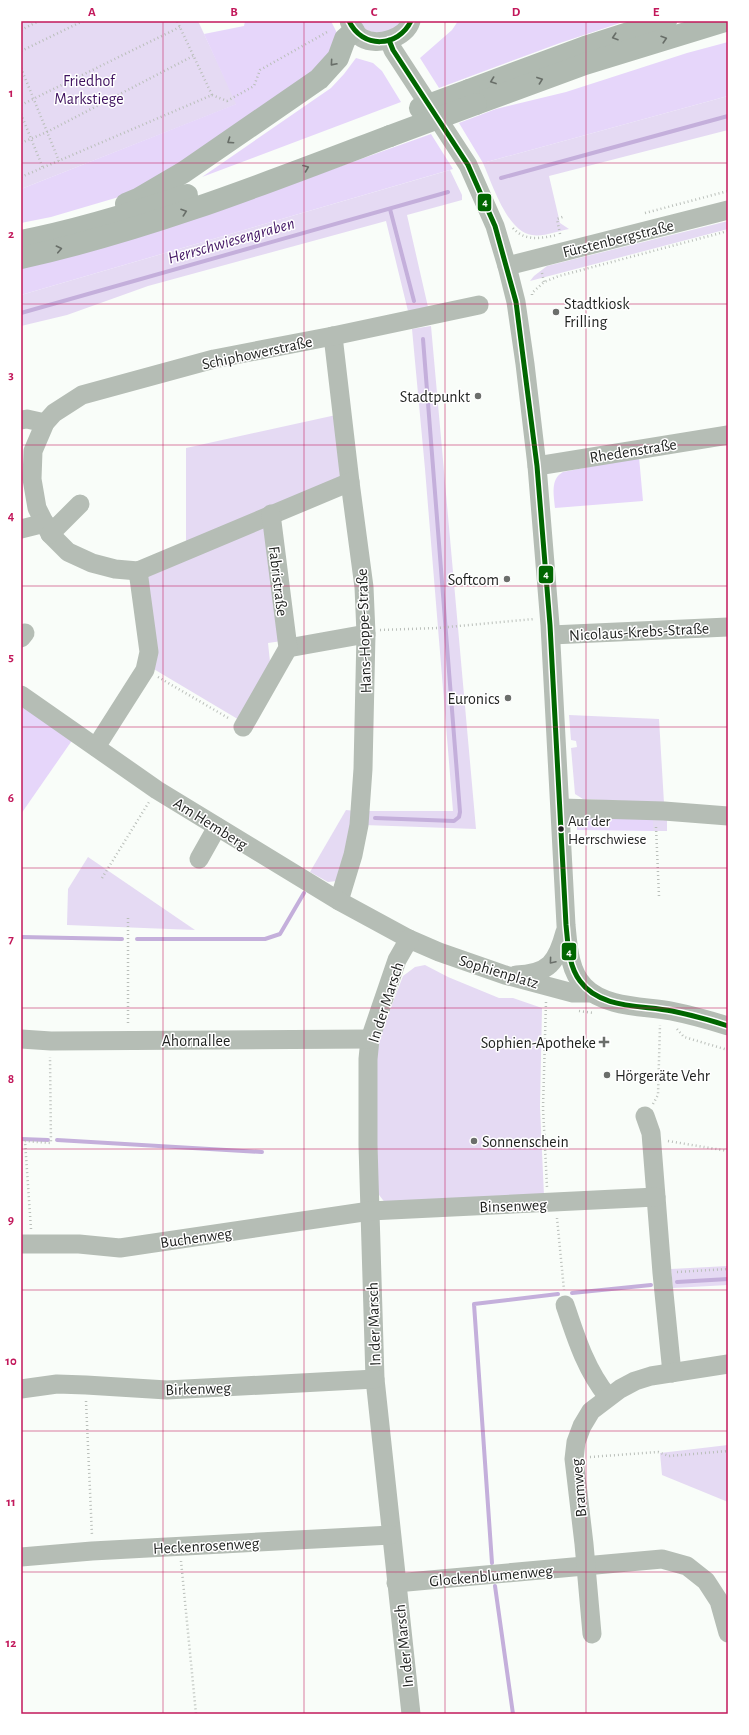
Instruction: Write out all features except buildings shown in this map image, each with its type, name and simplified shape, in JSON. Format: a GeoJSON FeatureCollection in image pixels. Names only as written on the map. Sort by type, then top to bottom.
{"type":"FeatureCollection","features":[{"type":"Feature","properties":{"kind":"highway"},"geometry":{"type":"LineString","coordinates":[[473,97],[585,47],[666,21]]}},
{"type":"Feature","properties":{"kind":"highway"},"geometry":{"type":"LineString","coordinates":[[21,241],[57,234],[136,212],[388,128],[473,97],[725,21]]}},
{"type":"Feature","properties":{"kind":"highway"},"geometry":{"type":"LineString","coordinates":[[57,234],[138,199],[184,172],[319,79],[338,58],[349,30]]}},
{"type":"Feature","properties":{"kind":"highway"},"geometry":{"type":"LineString","coordinates":[[21,258],[67,248],[147,225],[271,182],[388,128]]}},
{"type":"Feature","properties":{"kind":"street"},"geometry":{"type":"LineString","coordinates":[[349,30],[372,42],[389,40],[403,33],[412,21]]}},
{"type":"Feature","properties":{"kind":"street"},"geometry":{"type":"LineString","coordinates":[[389,40],[393,50],[468,165],[492,220],[508,266],[516,302],[537,466],[551,635],[566,925],[568,946],[577,976],[583,986],[592,994],[609,1001],[671,1011],[728,1026]]}},
{"type":"Feature","properties":{"kind":"street","name":"Fürstenbergstraße"},"geometry":{"type":"LineString","coordinates":[[508,266],[728,210]]}},
{"type":"Feature","properties":{"kind":"street","name":"Schiphowerstraße"},"geometry":{"type":"LineString","coordinates":[[350,482],[138,571],[115,569],[92,563],[68,552],[48,528],[37,508],[32,479],[33,451],[45,423],[54,413],[82,395],[214,359],[333,336],[479,305]]}},
{"type":"Feature","properties":{"kind":"street","name":"Hans-Hoppe-Straße"},"geometry":{"type":"LineString","coordinates":[[333,336],[364,587],[366,632],[363,769],[359,825],[353,855],[339,901]]}},
{"type":"Feature","properties":{"kind":"street"},"geometry":{"type":"LineString","coordinates":[[21,420],[27,419],[45,423]]}},
{"type":"Feature","properties":{"kind":"street","name":"Rhedenstraße"},"geometry":{"type":"LineString","coordinates":[[537,466],[728,435]]}},
{"type":"Feature","properties":{"kind":"street"},"geometry":{"type":"LineString","coordinates":[[21,529],[48,528],[80,504]]}},
{"type":"Feature","properties":{"kind":"street","name":"Fabristraße"},"geometry":{"type":"LineString","coordinates":[[271,514],[288,648]]}},
{"type":"Feature","properties":{"kind":"street"},"geometry":{"type":"LineString","coordinates":[[96,747],[145,670],[149,652],[138,571]]}},
{"type":"Feature","properties":{"kind":"street","name":"Nicolaus-Krebs-Straße"},"geometry":{"type":"LineString","coordinates":[[551,635],[728,627]]}},
{"type":"Feature","properties":{"kind":"street"},"geometry":{"type":"LineString","coordinates":[[243,726],[288,648],[366,632]]}},
{"type":"Feature","properties":{"kind":"street","name":"Am Hemberg"},"geometry":{"type":"LineString","coordinates":[[21,695],[157,790],[339,901],[409,939]]}},
{"type":"Feature","properties":{"kind":"street"},"geometry":{"type":"LineString","coordinates":[[561,808],[655,810],[728,816]]}},
{"type":"Feature","properties":{"kind":"street"},"geometry":{"type":"LineString","coordinates":[[199,859],[217,827]]}},
{"type":"Feature","properties":{"kind":"street"},"geometry":{"type":"LineString","coordinates":[[505,975],[533,974],[546,968],[555,959],[561,946],[566,925]]}},
{"type":"Feature","properties":{"kind":"street","name":"Sophienplatz"},"geometry":{"type":"LineString","coordinates":[[409,939],[439,952],[505,975],[573,993],[592,994]]}},
{"type":"Feature","properties":{"kind":"street","name":"In der Marsch"},"geometry":{"type":"LineString","coordinates":[[409,939],[397,960],[370,1039],[368,1067],[370,1211],[375,1379],[411,1714]]}},
{"type":"Feature","properties":{"kind":"street","name":"Ahornallee"},"geometry":{"type":"LineString","coordinates":[[21,1039],[51,1041],[370,1039]]}},
{"type":"Feature","properties":{"kind":"street"},"geometry":{"type":"LineString","coordinates":[[645,1116],[651,1133],[662,1273],[672,1372]]}},
{"type":"Feature","properties":{"kind":"street","name":"Binsenweg"},"geometry":{"type":"LineString","coordinates":[[370,1211],[656,1197]]}},
{"type":"Feature","properties":{"kind":"street","name":"Buchenweg"},"geometry":{"type":"LineString","coordinates":[[26,1244],[79,1244],[120,1248],[370,1211]]}},
{"type":"Feature","properties":{"kind":"street"},"geometry":{"type":"LineString","coordinates":[[566,1305],[579,1348],[598,1386],[608,1397]]}},
{"type":"Feature","properties":{"kind":"street","name":"Bramweg"},"geometry":{"type":"LineString","coordinates":[[586,1566],[574,1459],[576,1442],[582,1426],[591,1411],[608,1397],[635,1381],[672,1372],[728,1364]]}},
{"type":"Feature","properties":{"kind":"street","name":"Birkenweg"},"geometry":{"type":"LineString","coordinates":[[21,1389],[57,1384],[167,1390],[375,1379]]}},
{"type":"Feature","properties":{"kind":"street","name":"Heckenrosenweg"},"geometry":{"type":"LineString","coordinates":[[21,1556],[391,1535]]}},
{"type":"Feature","properties":{"kind":"street","name":"Glockenblumenweg"},"geometry":{"type":"LineString","coordinates":[[396,1583],[586,1566],[611,1562],[662,1559],[687,1566],[706,1581],[714,1591],[719,1601],[728,1634]]}},
{"type":"Feature","properties":{"kind":"street"},"geometry":{"type":"LineString","coordinates":[[586,1566],[592,1634]]}},
{"type":"Feature","properties":{"kind":"path"},"geometry":{"type":"LineString","coordinates":[[21,30],[39,21]]}},
{"type":"Feature","properties":{"kind":"path"},"geometry":{"type":"LineString","coordinates":[[21,51],[83,21]]}},
{"type":"Feature","properties":{"kind":"path"},"geometry":{"type":"LineString","coordinates":[[177,21],[212,95],[227,101],[254,86],[260,70],[339,26],[349,30]]}},
{"type":"Feature","properties":{"kind":"path"},"geometry":{"type":"LineString","coordinates":[[21,105],[180,27]]}},
{"type":"Feature","properties":{"kind":"path"},"geometry":{"type":"LineString","coordinates":[[21,143],[47,132],[193,56]]}},
{"type":"Feature","properties":{"kind":"path"},"geometry":{"type":"LineString","coordinates":[[21,68],[59,162]]}},
{"type":"Feature","properties":{"kind":"path"},"geometry":{"type":"LineString","coordinates":[[21,177],[59,162],[212,95]]}},
{"type":"Feature","properties":{"kind":"path"},"geometry":{"type":"LineString","coordinates":[[21,114],[43,168]]}},
{"type":"Feature","properties":{"kind":"path"},"geometry":{"type":"LineString","coordinates":[[638,215],[728,191]]}},
{"type":"Feature","properties":{"kind":"path"},"geometry":{"type":"LineString","coordinates":[[510,224],[516,232],[526,237],[536,239],[561,234],[557,219],[565,216]]}},
{"type":"Feature","properties":{"kind":"path"},"geometry":{"type":"LineString","coordinates":[[544,282],[559,276],[728,231]]}},
{"type":"Feature","properties":{"kind":"path"},"geometry":{"type":"LineString","coordinates":[[366,632],[438,628],[534,619]]}},
{"type":"Feature","properties":{"kind":"path"},"geometry":{"type":"LineString","coordinates":[[145,670],[243,726]]}},
{"type":"Feature","properties":{"kind":"path"},"geometry":{"type":"LineString","coordinates":[[102,878],[157,790]]}},
{"type":"Feature","properties":{"kind":"path"},"geometry":{"type":"LineString","coordinates":[[655,810],[659,896]]}},
{"type":"Feature","properties":{"kind":"path"},"geometry":{"type":"LineString","coordinates":[[128,918],[128,1040]]}},
{"type":"Feature","properties":{"kind":"path"},"geometry":{"type":"LineString","coordinates":[[545,1004],[543,1108],[552,1203],[566,1305]]}},
{"type":"Feature","properties":{"kind":"path"},"geometry":{"type":"LineString","coordinates":[[645,1116],[658,1095],[660,1025]]}},
{"type":"Feature","properties":{"kind":"path"},"geometry":{"type":"LineString","coordinates":[[678,1030],[684,1036],[728,1050]]}},
{"type":"Feature","properties":{"kind":"path"},"geometry":{"type":"LineString","coordinates":[[26,1244],[25,1141],[51,1143],[51,1041]]}},
{"type":"Feature","properties":{"kind":"path"},"geometry":{"type":"LineString","coordinates":[[651,1141],[664,1140],[728,1151]]}},
{"type":"Feature","properties":{"kind":"path"},"geometry":{"type":"LineString","coordinates":[[662,1273],[728,1269]]}},
{"type":"Feature","properties":{"kind":"path"},"geometry":{"type":"LineString","coordinates":[[86,1385],[92,1551]]}},
{"type":"Feature","properties":{"kind":"path"},"geometry":{"type":"LineString","coordinates":[[574,1459],[658,1452],[669,1456],[728,1451]]}},
{"type":"Feature","properties":{"kind":"path"},"geometry":{"type":"LineString","coordinates":[[179,1546],[196,1714]]}},
{"type":"Feature","properties":{"kind":"green space","name":"Friedhof Markstiege"},"geometry":{"type":"Polygon","coordinates":[[[21,21],[198,21],[237,104],[21,189],[21,21]]]}},
{"type":"Feature","properties":{"kind":"green space"},"geometry":{"type":"Polygon","coordinates":[[[359,21],[403,21],[399,26],[380,35],[364,29],[359,21]]]}},
{"type":"Feature","properties":{"kind":"green space"},"geometry":{"type":"Polygon","coordinates":[[[728,96],[728,130],[549,176],[560,223],[569,229],[541,235],[532,235],[523,232],[508,216],[496,194],[483,163],[728,96]]]}},
{"type":"Feature","properties":{"kind":"green space"},"geometry":{"type":"Polygon","coordinates":[[[450,170],[462,195],[462,200],[407,215],[428,307],[408,311],[386,221],[148,286],[67,315],[21,326],[21,295],[450,170]]]}},
{"type":"Feature","properties":{"kind":"green space"},"geometry":{"type":"Polygon","coordinates":[[[728,221],[728,229],[530,281],[547,266],[728,221]]]}},
{"type":"Feature","properties":{"kind":"green space"},"geometry":{"type":"Polygon","coordinates":[[[431,326],[476,829],[364,825],[365,811],[453,811],[412,329],[431,326]]]}},
{"type":"Feature","properties":{"kind":"green space"},"geometry":{"type":"Polygon","coordinates":[[[336,415],[340,477],[186,544],[186,448],[336,415]]]}},
{"type":"Feature","properties":{"kind":"green space"},"geometry":{"type":"Polygon","coordinates":[[[264,527],[282,641],[268,643],[271,671],[241,721],[152,668],[147,578],[150,573],[264,527]]]}},
{"type":"Feature","properties":{"kind":"green space"},"geometry":{"type":"Polygon","coordinates":[[[569,715],[659,719],[664,803],[583,799],[575,794],[571,748],[577,747],[576,741],[571,740],[569,715]]]}},
{"type":"Feature","properties":{"kind":"green space"},"geometry":{"type":"Polygon","coordinates":[[[346,810],[355,811],[337,881],[328,882],[310,872],[346,810]]]}},
{"type":"Feature","properties":{"kind":"green space"},"geometry":{"type":"Polygon","coordinates":[[[653,819],[667,819],[667,831],[653,831],[653,819]]]}},
{"type":"Feature","properties":{"kind":"green space"},"geometry":{"type":"Polygon","coordinates":[[[88,857],[195,930],[67,925],[68,889],[88,857]]]}},
{"type":"Feature","properties":{"kind":"green space"},"geometry":{"type":"Polygon","coordinates":[[[425,965],[448,977],[499,998],[513,998],[542,1008],[540,1107],[544,1196],[386,1204],[376,1191],[376,1059],[380,1036],[403,976],[415,967],[425,965]]]}},
{"type":"Feature","properties":{"kind":"green space"},"geometry":{"type":"Polygon","coordinates":[[[728,1266],[728,1285],[673,1288],[671,1269],[728,1266]]]}},
{"type":"Feature","properties":{"kind":"green space"},"geometry":{"type":"Polygon","coordinates":[[[728,1445],[728,1502],[662,1475],[660,1453],[728,1445]]]}},
{"type":"Feature","properties":{"kind":"shaded area"},"geometry":{"type":"Polygon","coordinates":[[[245,21],[331,21],[338,35],[336,45],[316,72],[177,166],[129,194],[51,217],[21,223],[21,189],[236,104],[204,34],[244,26],[245,21]]]}},
{"type":"Feature","properties":{"kind":"shaded area"},"geometry":{"type":"Polygon","coordinates":[[[458,21],[626,21],[560,43],[439,88],[420,58],[452,30],[458,21]]]}},
{"type":"Feature","properties":{"kind":"shaded area"},"geometry":{"type":"Polygon","coordinates":[[[728,42],[728,96],[483,163],[459,123],[496,109],[566,92],[687,53],[728,42]]]}},
{"type":"Feature","properties":{"kind":"shaded area"},"geometry":{"type":"Polygon","coordinates":[[[356,58],[373,63],[382,71],[401,102],[202,177],[331,88],[356,58]]]}},
{"type":"Feature","properties":{"kind":"shaded area"},"geometry":{"type":"Polygon","coordinates":[[[431,134],[453,169],[21,295],[21,265],[274,190],[431,134]]]}},
{"type":"Feature","properties":{"kind":"shaded area"},"geometry":{"type":"Polygon","coordinates":[[[639,457],[643,501],[555,508],[554,483],[563,472],[639,457]]]}},
{"type":"Feature","properties":{"kind":"shaded area"},"geometry":{"type":"Polygon","coordinates":[[[21,702],[73,739],[21,814],[21,702]]]}},
{"type":"Feature","properties":{"kind":"shaded area"},"geometry":{"type":"Polygon","coordinates":[[[581,817],[653,819],[653,831],[577,830],[577,823],[581,817]]]}},
{"type":"Feature","properties":{"kind":"waterway"},"geometry":{"type":"LineString","coordinates":[[501,178],[728,116]]}},
{"type":"Feature","properties":{"kind":"waterway","name":"Herrschwiesengraben"},"geometry":{"type":"LineString","coordinates":[[21,313],[448,192]]}},
{"type":"Feature","properties":{"kind":"waterway"},"geometry":{"type":"LineString","coordinates":[[390,209],[414,301]]}},
{"type":"Feature","properties":{"kind":"waterway"},"geometry":{"type":"LineString","coordinates":[[375,818],[454,821],[459,817],[460,812],[423,339]]}},
{"type":"Feature","properties":{"kind":"waterway"},"geometry":{"type":"LineString","coordinates":[[137,939],[265,939],[280,934],[304,893]]}},
{"type":"Feature","properties":{"kind":"waterway"},"geometry":{"type":"LineString","coordinates":[[21,937],[122,939]]}},
{"type":"Feature","properties":{"kind":"waterway"},"geometry":{"type":"LineString","coordinates":[[21,1139],[48,1140]]}},
{"type":"Feature","properties":{"kind":"waterway"},"geometry":{"type":"LineString","coordinates":[[57,1140],[262,1152]]}},
{"type":"Feature","properties":{"kind":"waterway"},"geometry":{"type":"LineString","coordinates":[[677,1282],[728,1279]]}},
{"type":"Feature","properties":{"kind":"waterway"},"geometry":{"type":"LineString","coordinates":[[572,1293],[651,1285]]}},
{"type":"Feature","properties":{"kind":"waterway"},"geometry":{"type":"LineString","coordinates":[[492,1563],[474,1304],[558,1294]]}},
{"type":"Feature","properties":{"kind":"waterway"},"geometry":{"type":"LineString","coordinates":[[495,1586],[513,1714]]}},
{"type":"Feature","properties":{"kind":"transit line","name":"4"},"geometry":{"type":"LineString","coordinates":[[349,21],[362,37],[380,42],[398,36],[405,30],[411,21]]}},
{"type":"Feature","properties":{"kind":"transit line","name":"4"},"geometry":{"type":"LineString","coordinates":[[389,40],[393,50],[468,165],[495,226],[516,302],[537,466],[550,625],[566,925],[569,954],[573,968],[580,981],[588,990],[598,997],[622,1004],[672,1011],[728,1026]]}},
{"type":"Feature","properties":{"kind":"place","name":"Stadtkiosk Frilling"},"geometry":{"type":"Point","coordinates":[556,312]}},
{"type":"Feature","properties":{"kind":"place","name":"Stadtpunkt"},"geometry":{"type":"Point","coordinates":[478,396]}},
{"type":"Feature","properties":{"kind":"place","name":"Softcom"},"geometry":{"type":"Point","coordinates":[507,579]}},
{"type":"Feature","properties":{"kind":"place","name":"Euronics"},"geometry":{"type":"Point","coordinates":[508,698]}},
{"type":"Feature","properties":{"kind":"place","name":"Auf der Herrschwiese"},"geometry":{"type":"Point","coordinates":[561,829]}},
{"type":"Feature","properties":{"kind":"place","name":"Sophien-Apotheke"},"geometry":{"type":"Point","coordinates":[604,1042]}},
{"type":"Feature","properties":{"kind":"place","name":"Hörgeräte Vehr"},"geometry":{"type":"Point","coordinates":[607,1075]}},
{"type":"Feature","properties":{"kind":"place","name":"Sonnenschein"},"geometry":{"type":"Point","coordinates":[474,1141]}}]}
